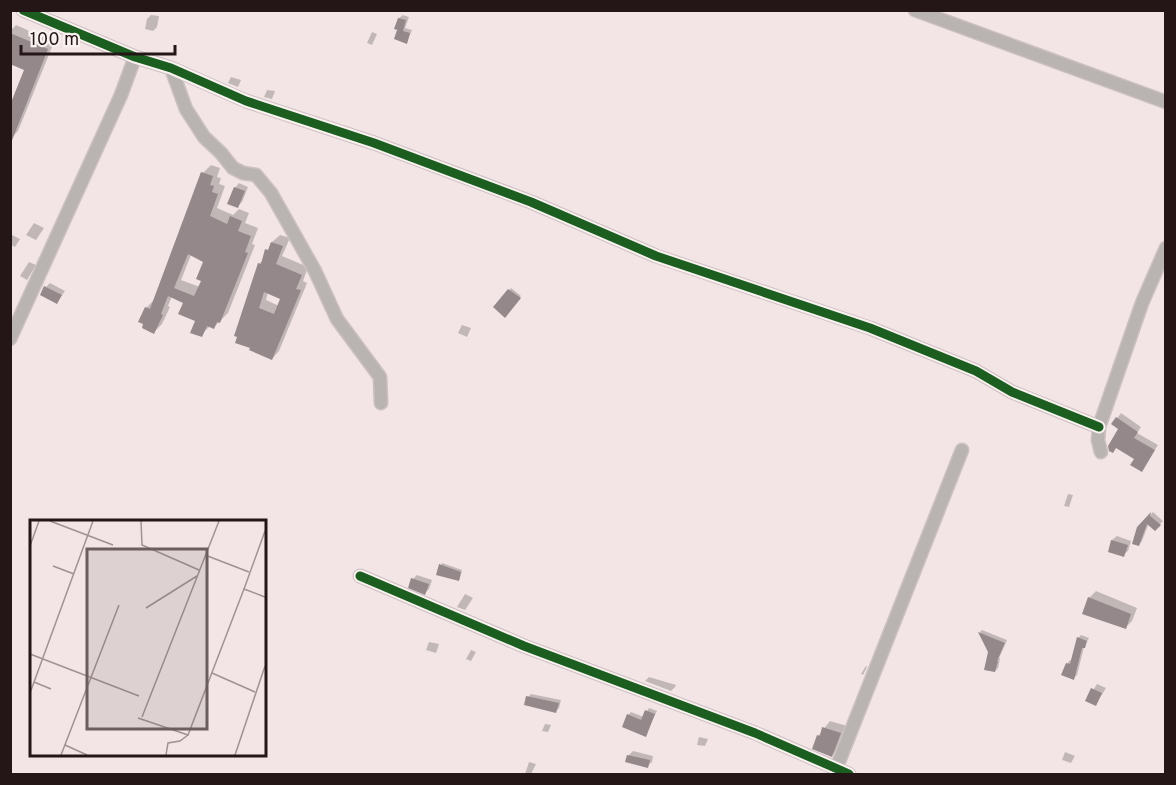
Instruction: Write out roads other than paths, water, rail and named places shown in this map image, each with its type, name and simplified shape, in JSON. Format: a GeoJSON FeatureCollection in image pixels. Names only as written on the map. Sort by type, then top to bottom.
{"type":"FeatureCollection","features":[{"type":"Feature","properties":{"kind":"street"},"geometry":{"type":"LineString","coordinates":[[915,10],[1166,102]]}},
{"type":"Feature","properties":{"kind":"street"},"geometry":{"type":"LineString","coordinates":[[31,12],[135,57],[171,68],[246,101],[374,143],[531,202],[656,256],[870,328],[976,371],[1012,392],[1099,427]]}},
{"type":"Feature","properties":{"kind":"street"},"geometry":{"type":"LineString","coordinates":[[10,339],[121,94],[135,57]]}},
{"type":"Feature","properties":{"kind":"street"},"geometry":{"type":"LineString","coordinates":[[171,68],[186,109],[204,137],[233,168],[243,173],[256,175],[271,194],[315,271],[337,319],[380,377],[381,403]]}},
{"type":"Feature","properties":{"kind":"street"},"geometry":{"type":"LineString","coordinates":[[1101,452],[1098,440],[1099,427],[1142,303],[1166,248]]}},
{"type":"Feature","properties":{"kind":"street"},"geometry":{"type":"LineString","coordinates":[[835,772],[962,450]]}},
{"type":"Feature","properties":{"kind":"street"},"geometry":{"type":"LineString","coordinates":[[360,576],[524,646],[755,733],[835,772],[849,774]]}}]}
